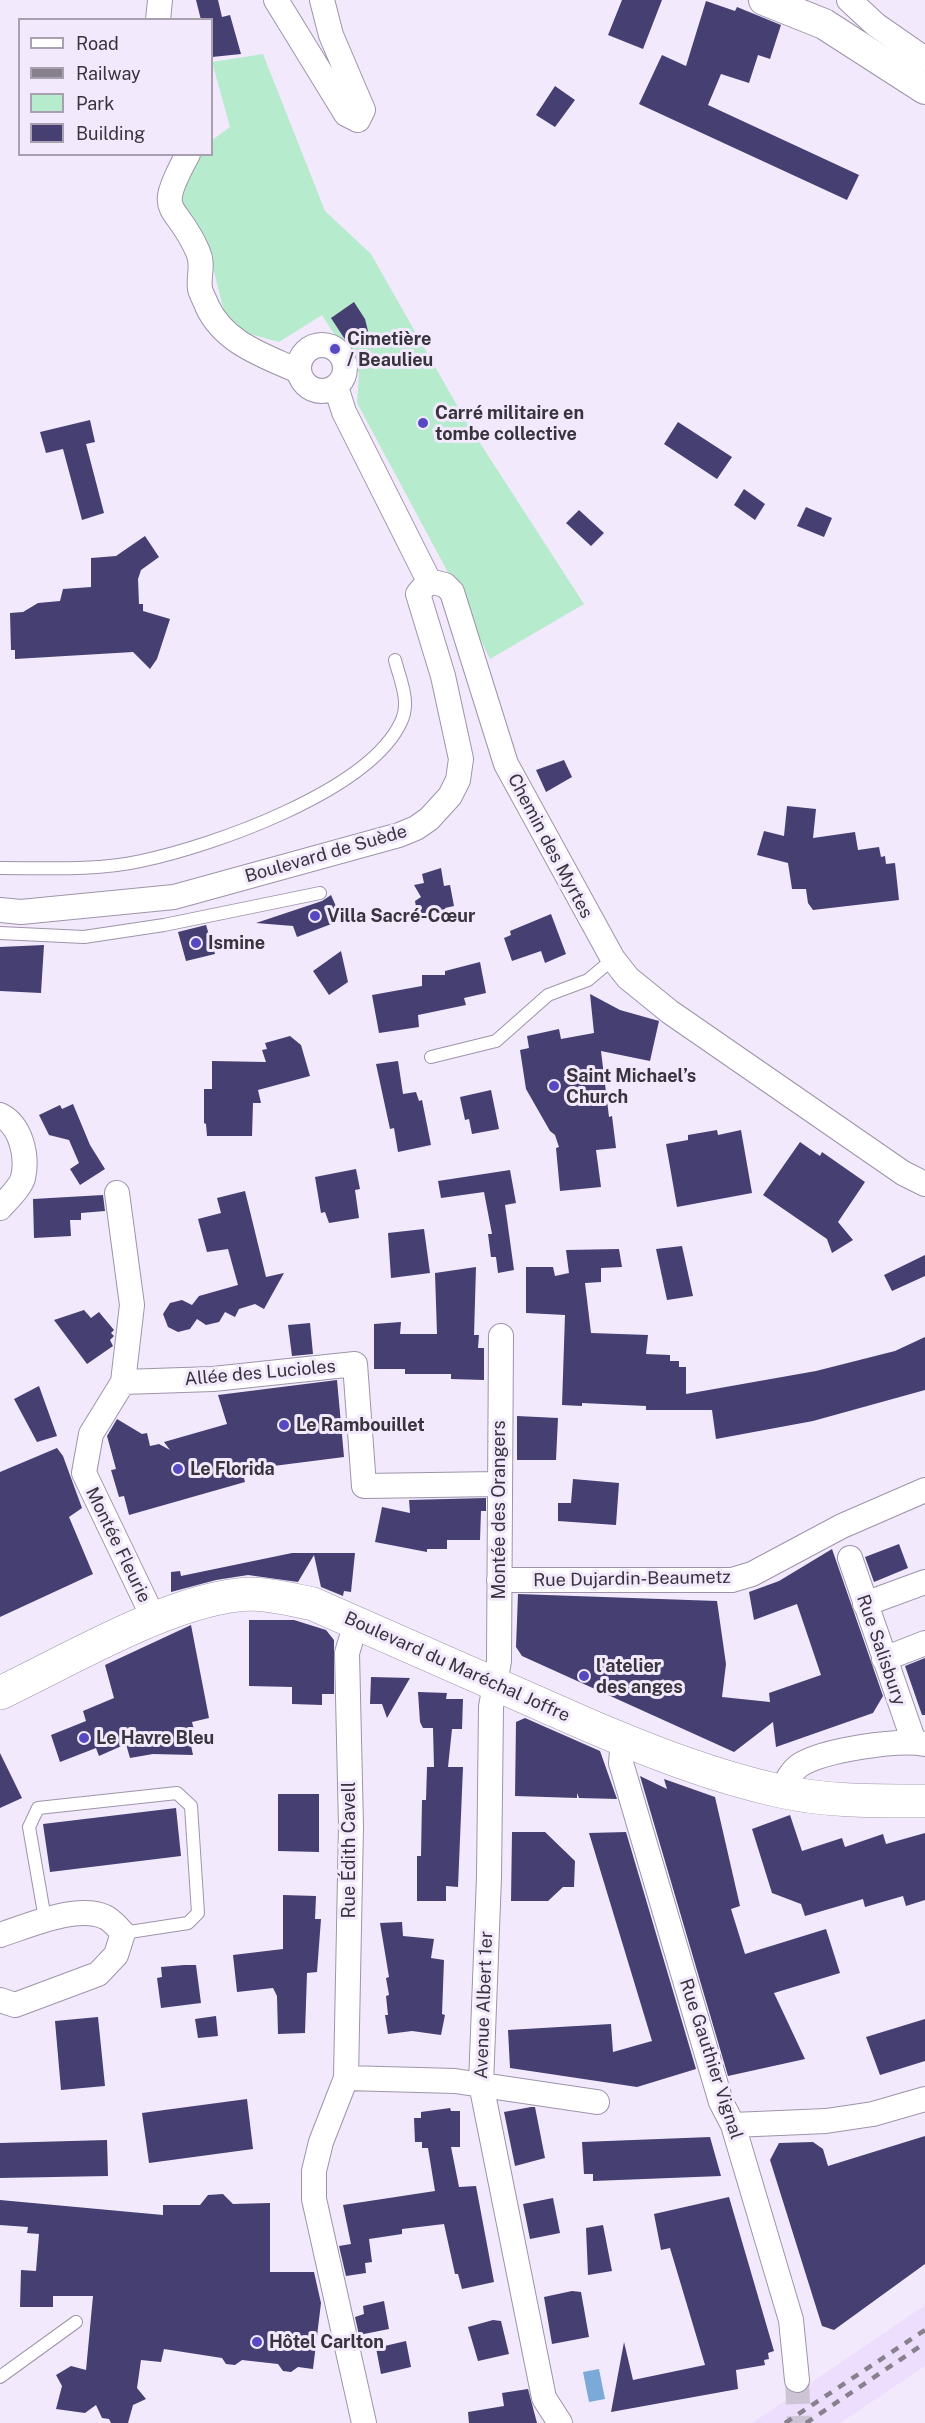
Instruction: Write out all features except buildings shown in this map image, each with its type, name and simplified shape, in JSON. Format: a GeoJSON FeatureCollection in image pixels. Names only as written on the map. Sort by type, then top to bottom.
{"type":"FeatureCollection","features":[{"type":"Feature","properties":{"kind":"main road","name":"Boulevard du Maréchal Joffre"},"geometry":{"type":"LineString","coordinates":[[0,1693],[154,1619],[225,1598],[252,1594],[314,1604],[623,1740],[781,1792],[865,1802],[925,1801]]}},
{"type":"Feature","properties":{"kind":"street"},"geometry":{"type":"LineString","coordinates":[[158,18],[160,0]]}},
{"type":"Feature","properties":{"kind":"street"},"geometry":{"type":"LineString","coordinates":[[276,0],[346,114],[358,120],[363,110],[331,35],[322,0]]}},
{"type":"Feature","properties":{"kind":"street"},"geometry":{"type":"LineString","coordinates":[[764,0],[824,24],[925,89]]}},
{"type":"Feature","properties":{"kind":"street"},"geometry":{"type":"LineString","coordinates":[[849,0],[876,25],[925,58]]}},
{"type":"Feature","properties":{"kind":"street"},"geometry":{"type":"LineString","coordinates":[[187,156],[169,190],[169,205],[202,261],[200,290],[214,320],[224,332],[245,346],[298,371]]}},
{"type":"Feature","properties":{"kind":"street"},"geometry":{"type":"LineString","coordinates":[[312,346],[328,346],[336,349],[345,363],[345,373],[336,387],[321,392],[312,390],[301,379],[298,363],[305,351],[312,346]]}},
{"type":"Feature","properties":{"kind":"street"},"geometry":{"type":"LineString","coordinates":[[336,387],[344,412],[429,581]]}},
{"type":"Feature","properties":{"kind":"street","name":"Boulevard de Suède"},"geometry":{"type":"LineString","coordinates":[[0,910],[21,912],[174,897],[416,828],[450,796],[458,780],[460,759],[443,676],[418,594],[429,581]]}},
{"type":"Feature","properties":{"kind":"street","name":"Chemin des Myrtes"},"geometry":{"type":"LineString","coordinates":[[429,581],[446,585],[452,592],[506,764],[613,959],[628,978],[670,1012],[893,1166],[925,1185]]}},
{"type":"Feature","properties":{"kind":"street"},"geometry":{"type":"LineString","coordinates":[[0,1115],[9,1120],[24,1149],[22,1179],[0,1208]]}},
{"type":"Feature","properties":{"kind":"street","name":"Montée Fleurie"},"geometry":{"type":"LineString","coordinates":[[117,1193],[132,1305],[123,1382],[91,1434],[84,1473],[154,1619]]}},
{"type":"Feature","properties":{"kind":"street","name":"Montée des Orangers"},"geometry":{"type":"LineString","coordinates":[[496,1685],[499,1660],[498,1484],[501,1336]]}},
{"type":"Feature","properties":{"kind":"street","name":"Allée des Lucioles"},"geometry":{"type":"LineString","coordinates":[[123,1382],[213,1379],[356,1364],[364,1486],[498,1484]]}},
{"type":"Feature","properties":{"kind":"street","name":"Rue Dujardin-Beaumetz"},"geometry":{"type":"LineString","coordinates":[[499,1580],[732,1580],[752,1574],[842,1526],[925,1490]]}},
{"type":"Feature","properties":{"kind":"street","name":"Rue Salisbury"},"geometry":{"type":"LineString","coordinates":[[850,1558],[884,1659],[919,1743]]}},
{"type":"Feature","properties":{"kind":"street"},"geometry":{"type":"LineString","coordinates":[[865,1604],[925,1582]]}},
{"type":"Feature","properties":{"kind":"street","name":"Rue Édith Cavell"},"geometry":{"type":"LineString","coordinates":[[346,2078],[351,1826],[347,1653],[356,1623]]}},
{"type":"Feature","properties":{"kind":"street"},"geometry":{"type":"LineString","coordinates":[[884,1659],[925,1643]]}},
{"type":"Feature","properties":{"kind":"street","name":"Avenue Albert 1er"},"geometry":{"type":"LineString","coordinates":[[496,1685],[491,1707],[489,1877],[481,2084],[544,2398],[560,2423]]}},
{"type":"Feature","properties":{"kind":"street","name":"Rue Gauthier Vignal"},"geometry":{"type":"LineString","coordinates":[[623,1740],[621,1763],[721,2102],[733,2125],[791,2320],[797,2380]]}},
{"type":"Feature","properties":{"kind":"street"},"geometry":{"type":"LineString","coordinates":[[781,1792],[799,1766],[819,1756],[897,1742],[919,1743]]}},
{"type":"Feature","properties":{"kind":"street"},"geometry":{"type":"LineString","coordinates":[[0,1935],[45,1919],[86,1913],[106,1917],[123,1933],[116,1955],[98,1974],[15,2005],[0,2000]]}},
{"type":"Feature","properties":{"kind":"street"},"geometry":{"type":"LineString","coordinates":[[364,2423],[314,2199],[314,2171],[321,2142],[346,2078],[481,2084],[500,2089],[597,2102]]}},
{"type":"Feature","properties":{"kind":"street"},"geometry":{"type":"LineString","coordinates":[[733,2125],[826,2121],[873,2114],[925,2099]]}},
{"type":"Feature","properties":{"kind":"lane"},"geometry":{"type":"LineString","coordinates":[[0,868],[58,869],[141,861],[236,833],[334,789],[377,756],[402,722],[406,697],[394,660]]}},
{"type":"Feature","properties":{"kind":"lane"},"geometry":{"type":"LineString","coordinates":[[0,933],[84,937],[164,925],[320,892]]}},
{"type":"Feature","properties":{"kind":"lane"},"geometry":{"type":"LineString","coordinates":[[430,1056],[496,1041],[548,995],[588,980],[613,959]]}},
{"type":"Feature","properties":{"kind":"lane"},"geometry":{"type":"LineString","coordinates":[[45,1919],[28,1827],[38,1808],[177,1793],[191,1806],[198,1913],[188,1923],[123,1933]]}},
{"type":"Feature","properties":{"kind":"lane"},"geometry":{"type":"LineString","coordinates":[[0,2377],[76,2322]]}},
{"type":"Feature","properties":{"kind":"shaded area"},"geometry":{"type":"Polygon","coordinates":[[[925,2305],[925,2366],[840,2423],[752,2423],[925,2305]]]}},
{"type":"Feature","properties":{"kind":"green space"},"geometry":{"type":"Polygon","coordinates":[[[263,54],[325,211],[371,254],[467,423],[584,604],[490,659],[444,565],[357,403],[359,373],[322,315],[279,342],[236,330],[226,320],[209,251],[184,211],[178,194],[199,156],[213,156],[213,139],[230,127],[213,62],[263,54]]]}},
{"type":"Feature","properties":{"kind":"water"},"geometry":{"type":"Polygon","coordinates":[[[599,2369],[605,2399],[589,2402],[583,2372],[599,2369]]]}},
{"type":"Feature","properties":{"kind":"tunnel"},"geometry":{"type":"LineString","coordinates":[[797,2380],[799,2423]]}},
{"type":"Feature","properties":{"kind":"railway"},"geometry":{"type":"LineString","coordinates":[[785,2423],[925,2330]]}},
{"type":"Feature","properties":{"kind":"railway"},"geometry":{"type":"LineString","coordinates":[[806,2423],[925,2343]]}},
{"type":"Feature","properties":{"kind":"place","name":"Cimetière / Beaulieu"},"geometry":{"type":"Point","coordinates":[335,349]}},
{"type":"Feature","properties":{"kind":"place","name":"Carré militaire en tombe collective"},"geometry":{"type":"Point","coordinates":[423,423]}},
{"type":"Feature","properties":{"kind":"place","name":"Villa Sacré-Cœur"},"geometry":{"type":"Point","coordinates":[315,916]}},
{"type":"Feature","properties":{"kind":"place","name":"Ismine"},"geometry":{"type":"Point","coordinates":[196,943]}},
{"type":"Feature","properties":{"kind":"place","name":"Saint Michael’s Church"},"geometry":{"type":"Point","coordinates":[554,1086]}},
{"type":"Feature","properties":{"kind":"place","name":"Le Rambouillet"},"geometry":{"type":"Point","coordinates":[284,1425]}},
{"type":"Feature","properties":{"kind":"place","name":"Le Florida"},"geometry":{"type":"Point","coordinates":[178,1469]}},
{"type":"Feature","properties":{"kind":"place","name":"l'atelier des anges"},"geometry":{"type":"Point","coordinates":[584,1676]}},
{"type":"Feature","properties":{"kind":"place","name":"Le Havre Bleu"},"geometry":{"type":"Point","coordinates":[84,1738]}},
{"type":"Feature","properties":{"kind":"place","name":"Hôtel Carlton"},"geometry":{"type":"Point","coordinates":[257,2342]}}]}
